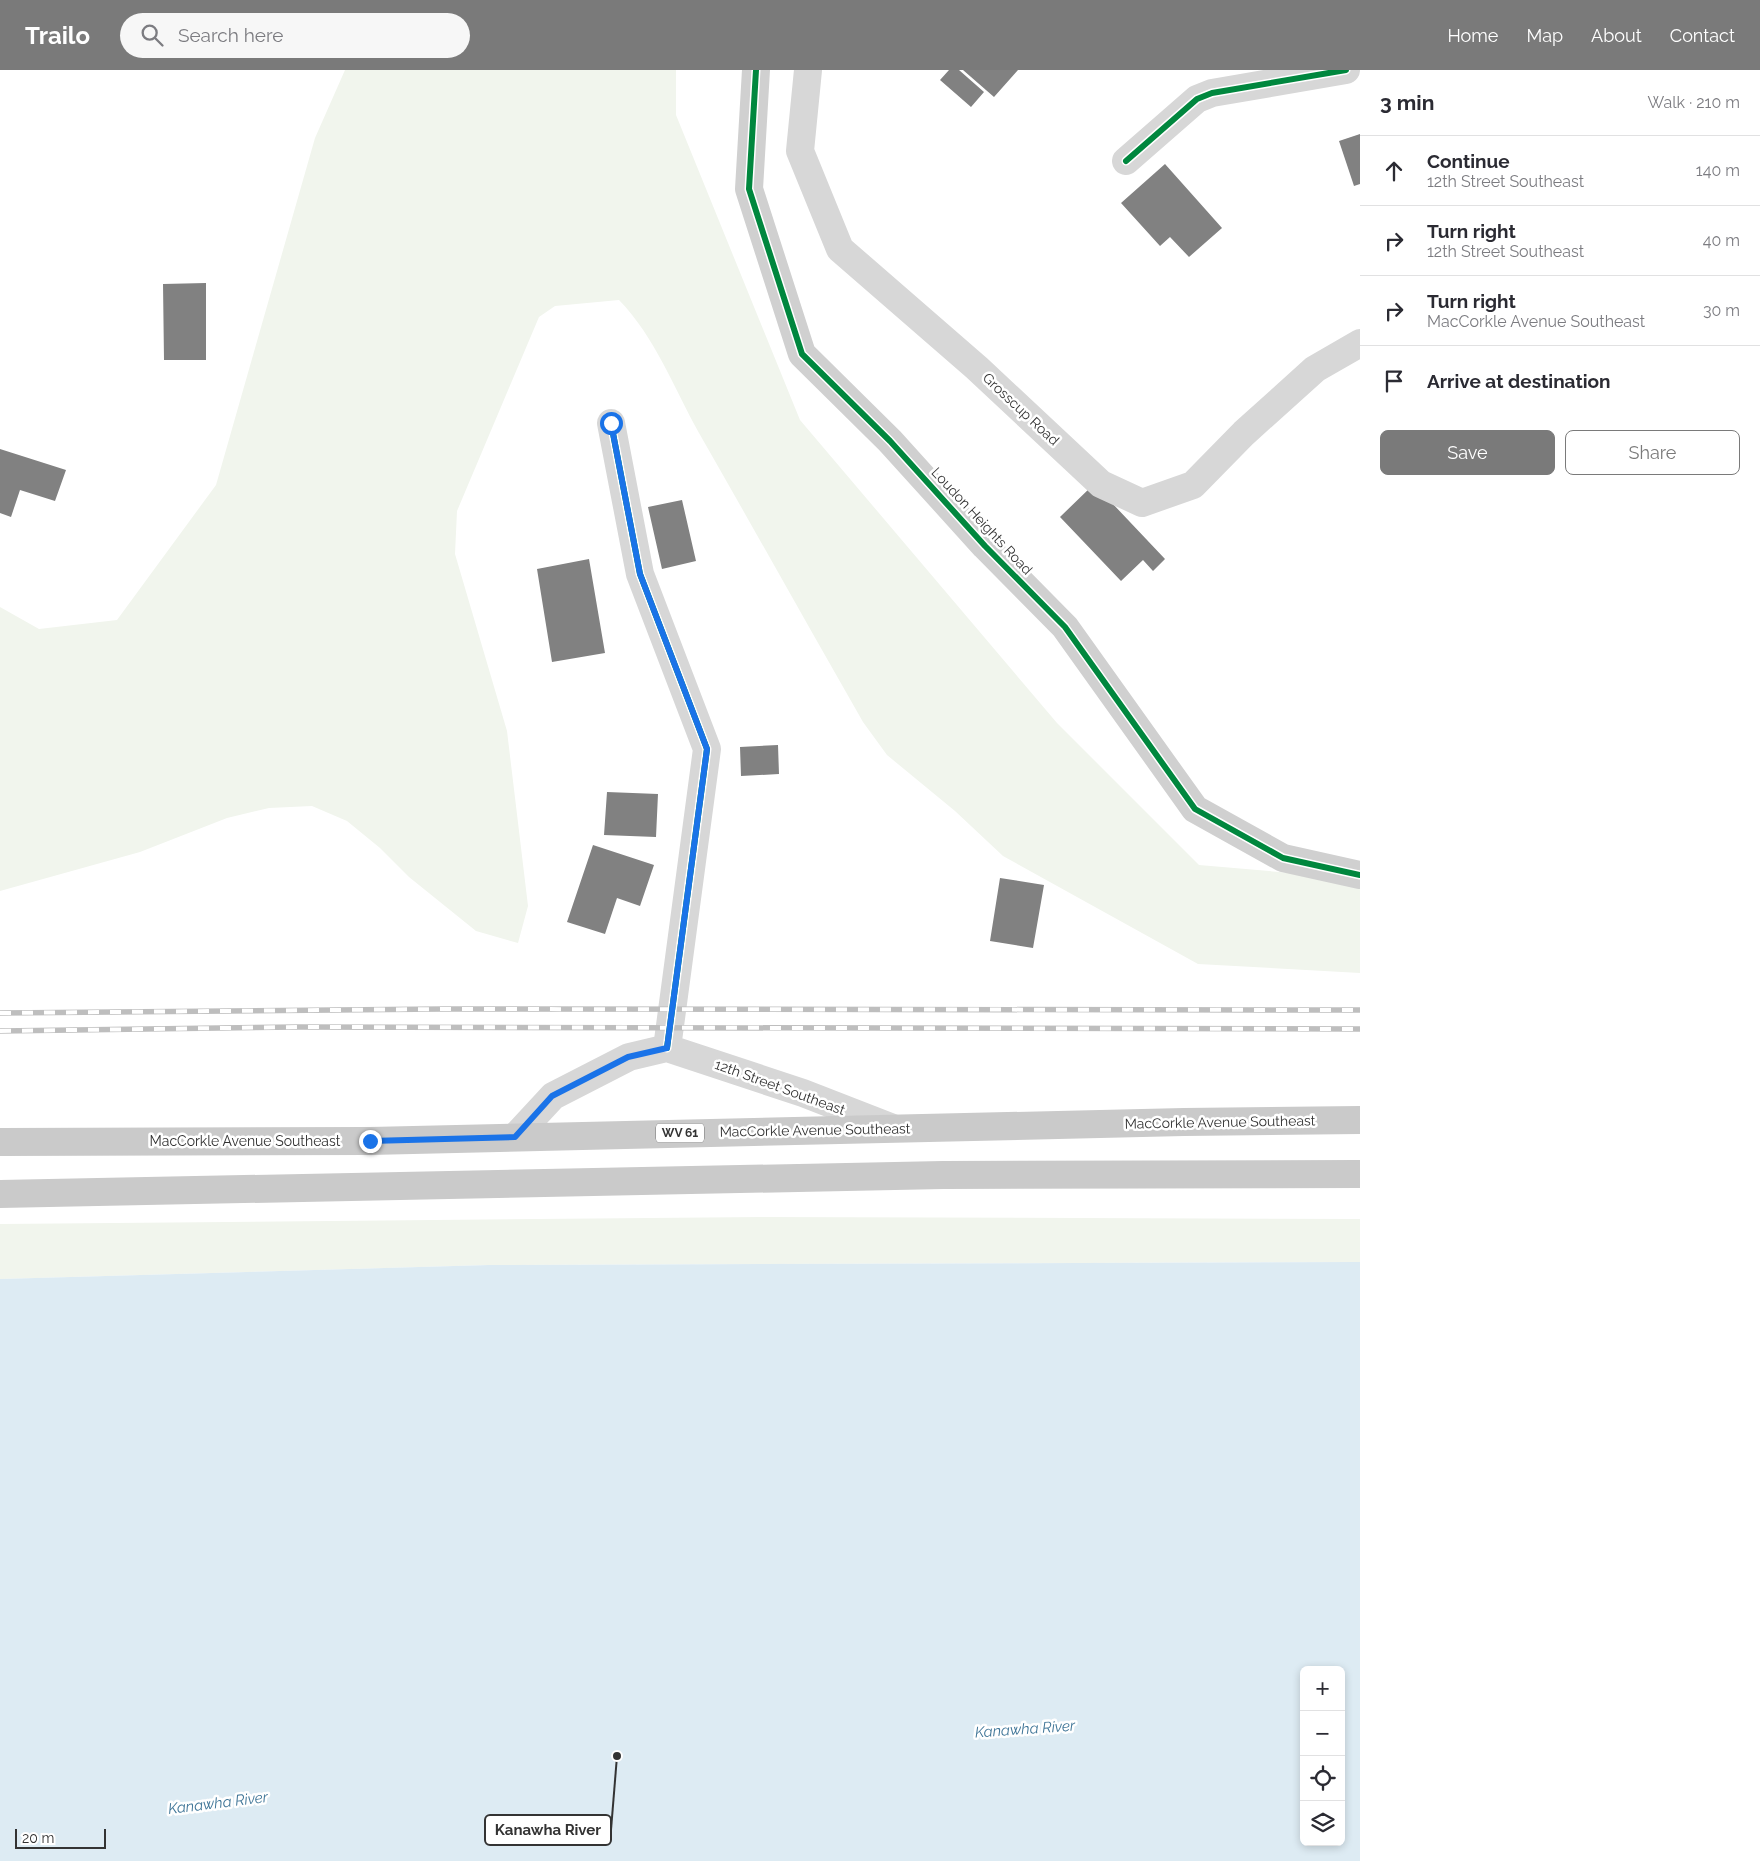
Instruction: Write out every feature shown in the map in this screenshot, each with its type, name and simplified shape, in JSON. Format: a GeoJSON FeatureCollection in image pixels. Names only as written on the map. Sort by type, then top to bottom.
{"type":"FeatureCollection","features":[{"type":"Feature","properties":{"kind":"main road","name":"MacCorkle Avenue Southeast"},"geometry":{"type":"LineString","coordinates":[[0,1142],[370,1141],[893,1128],[1360,1120]]}},
{"type":"Feature","properties":{"kind":"main road"},"geometry":{"type":"LineString","coordinates":[[0,1194],[933,1175],[1360,1174]]}},
{"type":"Feature","properties":{"kind":"street","name":"Loudon Heights Road"},"geometry":{"type":"LineString","coordinates":[[756,70],[749,189],[802,354],[890,441],[985,546],[1065,627],[1195,809],[1284,858],[1360,875]]}},
{"type":"Feature","properties":{"kind":"street","name":"Grosscup Road"},"geometry":{"type":"LineString","coordinates":[[808,70],[800,151],[840,249],[978,368],[1101,484],[1142,503],[1193,485],[1244,433],[1315,369],[1360,343]]}},
{"type":"Feature","properties":{"kind":"street"},"geometry":{"type":"LineString","coordinates":[[1126,161],[1198,99],[1212,94],[1346,70]]}},
{"type":"Feature","properties":{"kind":"street"},"geometry":{"type":"LineString","coordinates":[[515,1137],[552,1096],[628,1057],[667,1048],[707,749],[640,574],[611,423]]}},
{"type":"Feature","properties":{"kind":"street","name":"12th Street Southeast"},"geometry":{"type":"LineString","coordinates":[[667,1048],[803,1093],[893,1128]]}},
{"type":"Feature","properties":{"kind":"shaded area"},"geometry":{"type":"Polygon","coordinates":[[[345,70],[676,70],[676,115],[800,420],[1057,723],[1199,865],[1360,879],[1360,973],[1198,964],[1003,856],[955,811],[887,755],[863,722],[699,433],[654,346],[632,314],[619,300],[555,306],[539,317],[457,511],[455,554],[507,731],[528,906],[518,943],[476,931],[409,877],[380,848],[347,821],[312,806],[269,808],[227,818],[140,852],[0,891],[0,607],[39,629],[117,620],[216,485],[315,138],[345,70]]]}},
{"type":"Feature","properties":{"kind":"shaded area"},"geometry":{"type":"Polygon","coordinates":[[[762,1217],[1360,1219],[1360,1262],[489,1265],[0,1279],[0,1224],[762,1217]]]}},
{"type":"Feature","properties":{"kind":"water"},"geometry":{"type":"Polygon","coordinates":[[[1360,1262],[1360,1861],[0,1861],[0,1279],[489,1265],[1360,1262]]]}},
{"type":"Feature","properties":{"kind":"building"},"geometry":{"type":"Polygon","coordinates":[[[949,70],[959,70],[984,92],[971,107],[940,80],[949,70]]]}},
{"type":"Feature","properties":{"kind":"building"},"geometry":{"type":"Polygon","coordinates":[[[963,70],[1018,70],[994,97],[963,70]]]}},
{"type":"Feature","properties":{"kind":"building"},"geometry":{"type":"Polygon","coordinates":[[[1360,134],[1360,184],[1354,186],[1339,141],[1360,134]]]}},
{"type":"Feature","properties":{"kind":"building"},"geometry":{"type":"Polygon","coordinates":[[[1165,164],[1222,228],[1189,257],[1170,237],[1160,246],[1121,203],[1165,164]]]}},
{"type":"Feature","properties":{"kind":"building"},"geometry":{"type":"Polygon","coordinates":[[[206,283],[206,360],[164,360],[163,284],[206,283]]]}},
{"type":"Feature","properties":{"kind":"building"},"geometry":{"type":"Polygon","coordinates":[[[0,449],[66,470],[55,501],[20,490],[11,517],[0,513],[0,449]]]}},
{"type":"Feature","properties":{"kind":"building"},"geometry":{"type":"Polygon","coordinates":[[[1094,484],[1165,559],[1153,571],[1143,560],[1121,581],[1060,517],[1094,484]]]}},
{"type":"Feature","properties":{"kind":"building"},"geometry":{"type":"Polygon","coordinates":[[[682,500],[696,561],[662,569],[648,507],[682,500]]]}},
{"type":"Feature","properties":{"kind":"building"},"geometry":{"type":"Polygon","coordinates":[[[589,559],[605,653],[552,662],[537,569],[589,559]]]}},
{"type":"Feature","properties":{"kind":"building"},"geometry":{"type":"Polygon","coordinates":[[[778,745],[779,774],[741,776],[740,747],[778,745]]]}},
{"type":"Feature","properties":{"kind":"building"},"geometry":{"type":"Polygon","coordinates":[[[607,792],[658,794],[656,837],[604,835],[607,792]]]}},
{"type":"Feature","properties":{"kind":"building"},"geometry":{"type":"Polygon","coordinates":[[[593,845],[654,865],[640,906],[617,898],[605,934],[567,922],[593,845]]]}},
{"type":"Feature","properties":{"kind":"building"},"geometry":{"type":"Polygon","coordinates":[[[1000,878],[1044,885],[1033,948],[990,941],[1000,878]]]}},
{"type":"Feature","properties":{"kind":"railway"},"geometry":{"type":"LineString","coordinates":[[0,1013],[443,1009],[1360,1010]]}},
{"type":"Feature","properties":{"kind":"railway"},"geometry":{"type":"LineString","coordinates":[[0,1031],[298,1027],[1360,1029]]}},
{"type":"Feature","properties":{"kind":"cycle path"},"geometry":{"type":"LineString","coordinates":[[756,70],[749,189],[802,354],[890,441],[985,546],[1065,627],[1195,809],[1283,858],[1360,875]]}},
{"type":"Feature","properties":{"kind":"cycle path"},"geometry":{"type":"LineString","coordinates":[[1126,161],[1197,99],[1212,93],[1346,70]]}},
{"type":"Feature","properties":{"kind":"cycle path"},"geometry":{"type":"LineString","coordinates":[[611,423],[640,574],[707,749],[667,1048]]}},
{"type":"Feature","properties":{"kind":"place","name":"Kanawha River"},"geometry":{"type":"Point","coordinates":[617,1756]}},
{"type":"Feature","properties":{"kind":"route"},"geometry":{"type":"LineString","coordinates":[[370,1141],[515,1137],[552,1096],[628,1057],[667,1048],[707,749],[640,574],[611,423]]}}]}
